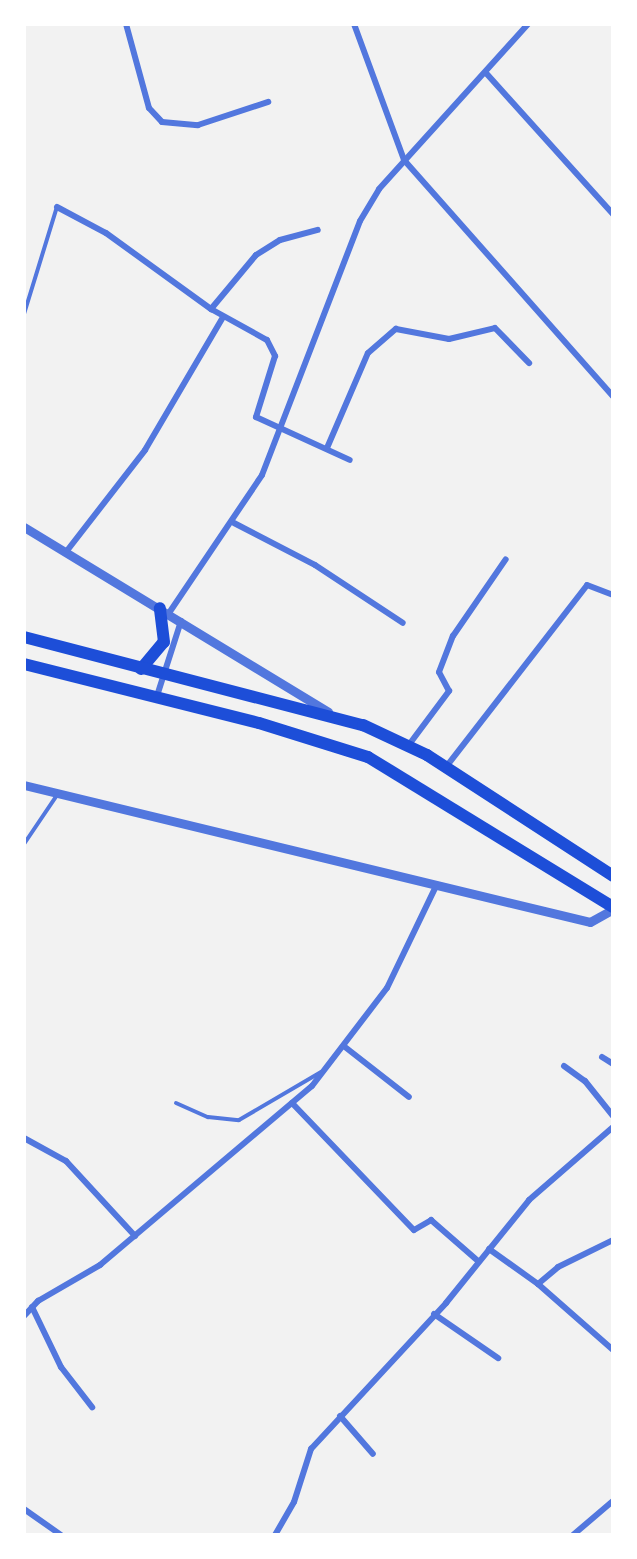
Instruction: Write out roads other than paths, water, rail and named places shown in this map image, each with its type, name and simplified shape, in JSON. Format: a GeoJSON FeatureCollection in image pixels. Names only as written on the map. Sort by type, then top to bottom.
{"type":"FeatureCollection","features":[{"type":"Feature","properties":{"kind":"main road"},"geometry":{"type":"LineString","coordinates":[[141,669],[164,642],[165,611]]}},
{"type":"Feature","properties":{"kind":"main road"},"geometry":{"type":"LineString","coordinates":[[24,637],[164,675],[328,712],[408,746],[613,876]]}},
{"type":"Feature","properties":{"kind":"main road"},"geometry":{"type":"LineString","coordinates":[[24,664],[156,699],[259,723],[368,757],[613,908]]}},
{"type":"Feature","properties":{"kind":"street"},"geometry":{"type":"LineString","coordinates":[[126,24],[149,108],[162,122],[198,125],[268,102]]}},
{"type":"Feature","properties":{"kind":"street"},"geometry":{"type":"LineString","coordinates":[[354,24],[404,160],[613,396]]}},
{"type":"Feature","properties":{"kind":"street"},"geometry":{"type":"LineString","coordinates":[[165,611],[234,523],[282,426],[360,220],[404,160],[486,73],[528,24]]}},
{"type":"Feature","properties":{"kind":"street"},"geometry":{"type":"LineString","coordinates":[[486,73],[613,214]]}},
{"type":"Feature","properties":{"kind":"street"},"geometry":{"type":"LineString","coordinates":[[57,207],[106,233],[211,309],[273,348],[256,417],[282,426],[350,460]]}},
{"type":"Feature","properties":{"kind":"street"},"geometry":{"type":"LineString","coordinates":[[211,309],[256,255],[280,240],[318,230]]}},
{"type":"Feature","properties":{"kind":"street"},"geometry":{"type":"LineString","coordinates":[[66,552],[145,450],[223,317]]}},
{"type":"Feature","properties":{"kind":"street"},"geometry":{"type":"LineString","coordinates":[[327,448],[366,356],[396,329],[449,339],[495,328],[529,363]]}},
{"type":"Feature","properties":{"kind":"street"},"geometry":{"type":"LineString","coordinates":[[234,523],[315,565],[403,623]]}},
{"type":"Feature","properties":{"kind":"street"},"geometry":{"type":"LineString","coordinates":[[24,527],[328,712]]}},
{"type":"Feature","properties":{"kind":"street"},"geometry":{"type":"LineString","coordinates":[[408,746],[449,691],[439,672],[453,636],[506,559]]}},
{"type":"Feature","properties":{"kind":"street"},"geometry":{"type":"LineString","coordinates":[[446,768],[587,585],[613,594]]}},
{"type":"Feature","properties":{"kind":"street"},"geometry":{"type":"LineString","coordinates":[[156,699],[181,621]]}},
{"type":"Feature","properties":{"kind":"street"},"geometry":{"type":"LineString","coordinates":[[24,785],[57,795],[590,922],[613,908]]}},
{"type":"Feature","properties":{"kind":"street"},"geometry":{"type":"LineString","coordinates":[[24,1316],[32,1307],[135,1236],[292,1103],[329,1067],[387,988],[424,920],[437,884]]}},
{"type":"Feature","properties":{"kind":"street"},"geometry":{"type":"LineString","coordinates":[[345,1047],[409,1097]]}},
{"type":"Feature","properties":{"kind":"street"},"geometry":{"type":"LineString","coordinates":[[602,1057],[613,1064]]}},
{"type":"Feature","properties":{"kind":"street"},"geometry":{"type":"LineString","coordinates":[[564,1066],[585,1081],[613,1116]]}},
{"type":"Feature","properties":{"kind":"street"},"geometry":{"type":"LineString","coordinates":[[292,1103],[414,1230],[430,1220],[478,1261]]}},
{"type":"Feature","properties":{"kind":"street"},"geometry":{"type":"LineString","coordinates":[[275,1535],[294,1502],[311,1449],[434,1314],[529,1200],[613,1127]]}},
{"type":"Feature","properties":{"kind":"street"},"geometry":{"type":"LineString","coordinates":[[24,1138],[66,1161],[135,1236]]}},
{"type":"Feature","properties":{"kind":"street"},"geometry":{"type":"LineString","coordinates":[[538,1284],[558,1267],[613,1240]]}},
{"type":"Feature","properties":{"kind":"street"},"geometry":{"type":"LineString","coordinates":[[489,1249],[538,1284],[613,1350]]}},
{"type":"Feature","properties":{"kind":"street"},"geometry":{"type":"LineString","coordinates":[[32,1307],[61,1367],[92,1407]]}},
{"type":"Feature","properties":{"kind":"street"},"geometry":{"type":"LineString","coordinates":[[434,1314],[498,1358]]}},
{"type":"Feature","properties":{"kind":"street"},"geometry":{"type":"LineString","coordinates":[[340,1416],[373,1454]]}},
{"type":"Feature","properties":{"kind":"street"},"geometry":{"type":"LineString","coordinates":[[573,1535],[613,1501]]}},
{"type":"Feature","properties":{"kind":"street"},"geometry":{"type":"LineString","coordinates":[[24,1510],[61,1535]]}},
{"type":"Feature","properties":{"kind":"lane"},"geometry":{"type":"LineString","coordinates":[[24,314],[57,207]]}},
{"type":"Feature","properties":{"kind":"lane"},"geometry":{"type":"LineString","coordinates":[[24,844],[57,795]]}},
{"type":"Feature","properties":{"kind":"lane"},"geometry":{"type":"LineString","coordinates":[[176,1103],[208,1118],[239,1120],[329,1067]]}}]}
